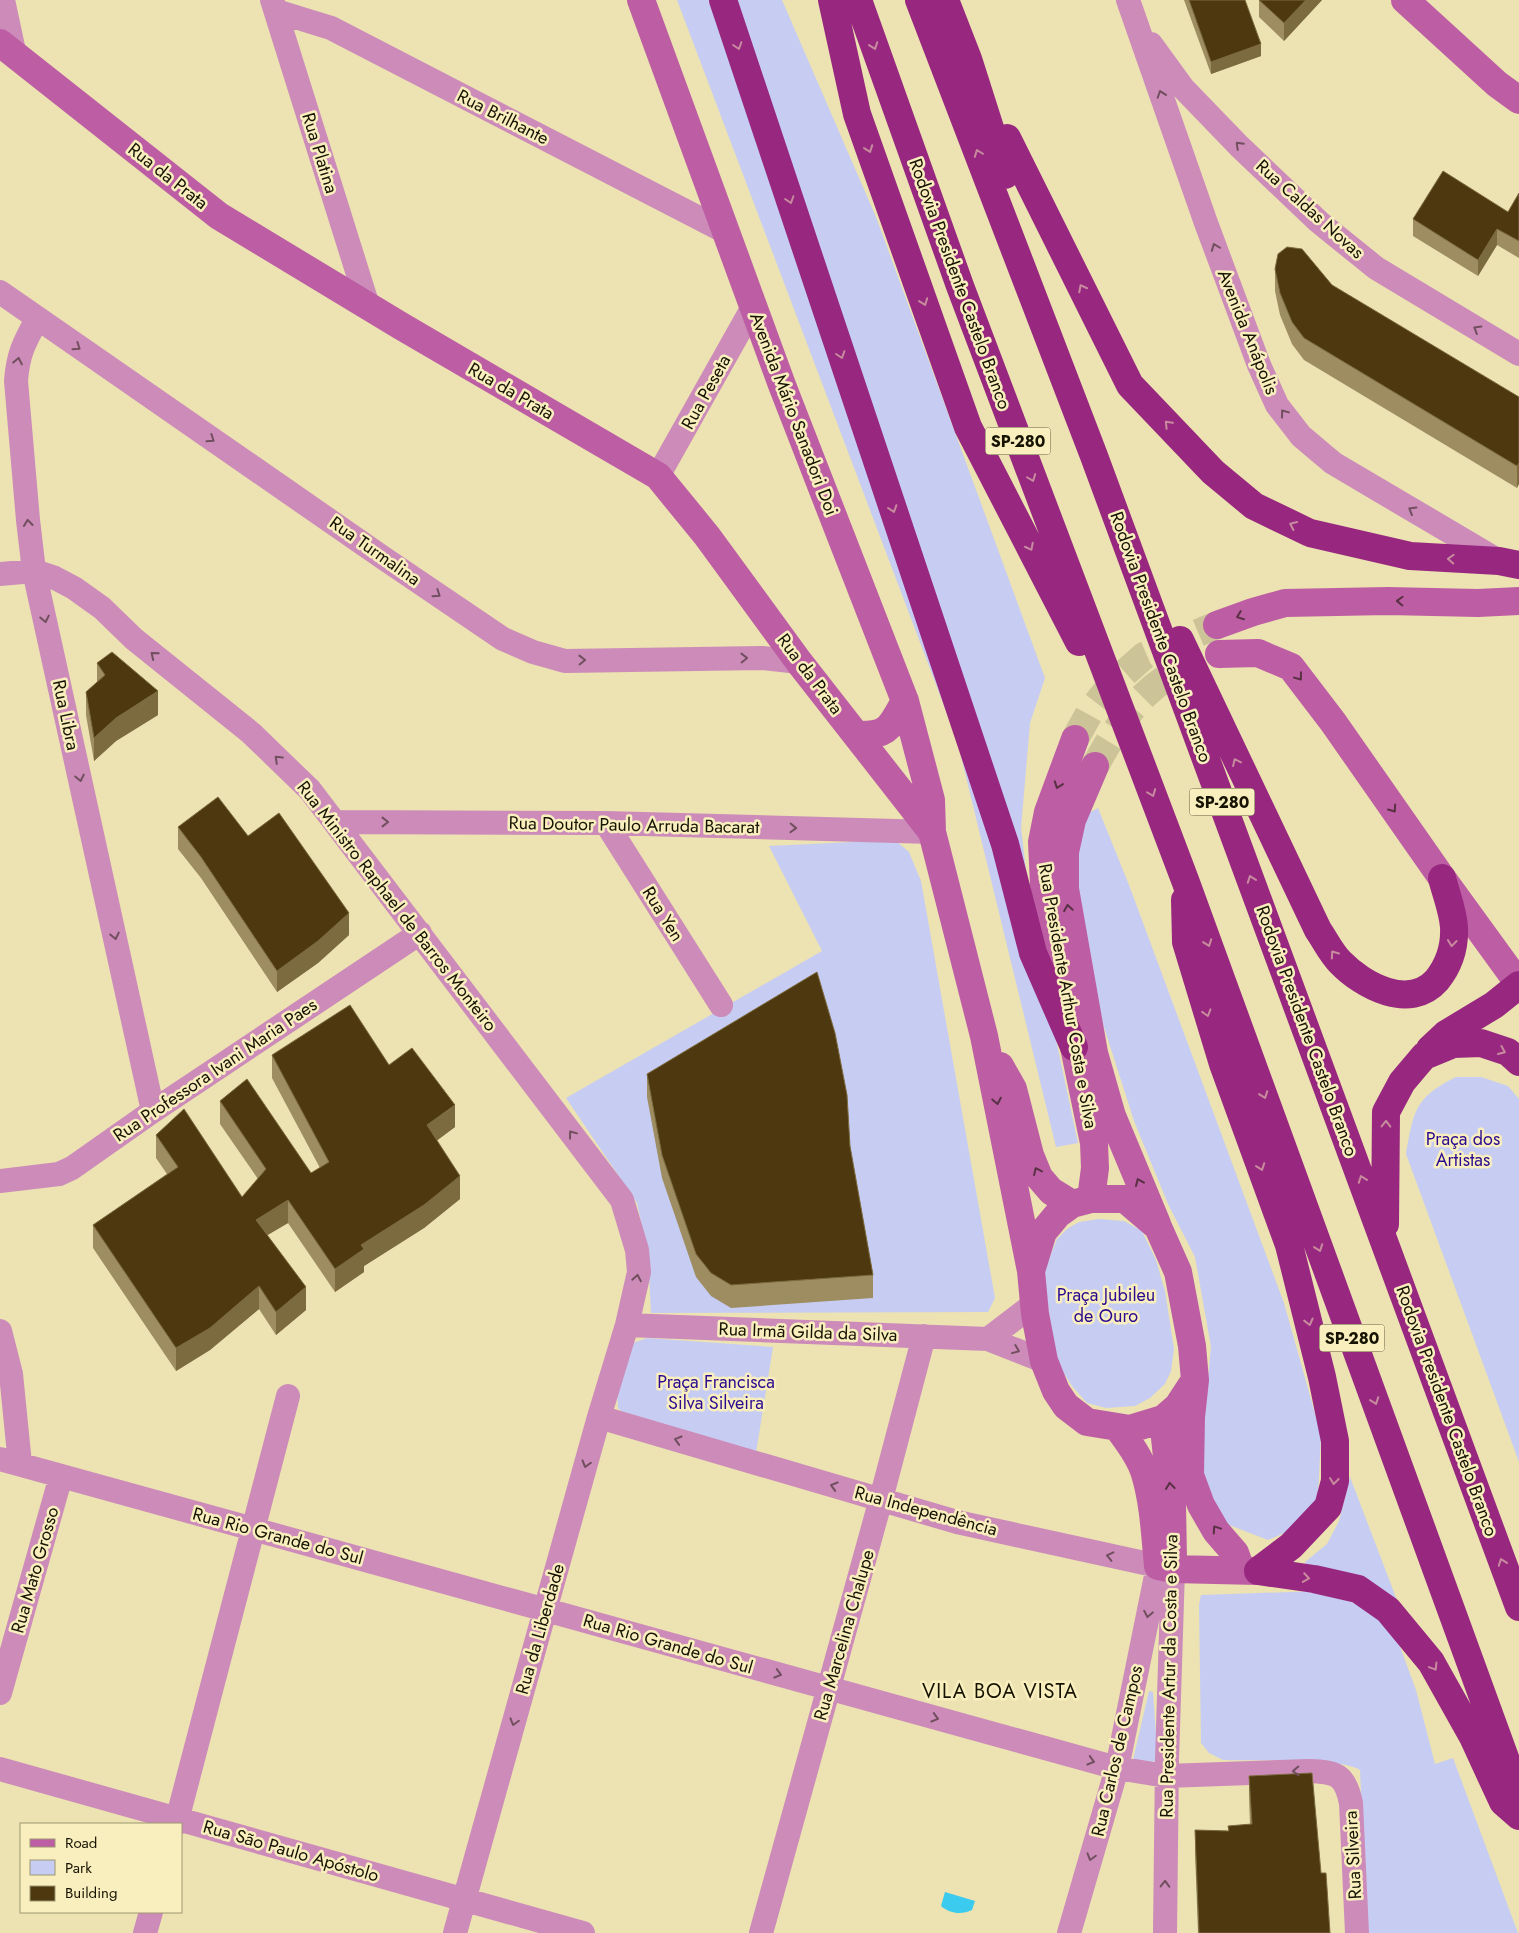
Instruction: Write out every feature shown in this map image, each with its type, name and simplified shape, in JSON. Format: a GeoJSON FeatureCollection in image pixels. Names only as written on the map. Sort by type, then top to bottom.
{"type":"FeatureCollection","features":[{"type":"Feature","properties":{"kind":"highway"},"geometry":{"type":"LineString","coordinates":[[723,0],[1005,844],[1033,953],[1074,1048]]}},
{"type":"Feature","properties":{"kind":"highway","name":"Rodovia Presidente Castelo Branco"},"geometry":{"type":"LineString","coordinates":[[815,0],[968,427],[1141,764]]}},
{"type":"Feature","properties":{"kind":"highway","name":"Rodovia Presidente Castelo Branco"},"geometry":{"type":"LineString","coordinates":[[832,0],[857,114]]}},
{"type":"Feature","properties":{"kind":"highway","name":"Rodovia Presidente Castelo Branco"},"geometry":{"type":"LineString","coordinates":[[858,0],[960,286],[1185,880],[1519,1796]]}},
{"type":"Feature","properties":{"kind":"highway","name":"Rodovia Presidente Castelo Branco"},"geometry":{"type":"LineString","coordinates":[[919,0],[1094,456],[1519,1607]]}},
{"type":"Feature","properties":{"kind":"highway"},"geometry":{"type":"LineString","coordinates":[[935,0],[968,59],[1130,385],[1213,472],[1254,506],[1310,532],[1410,556],[1509,563]]}},
{"type":"Feature","properties":{"kind":"highway","name":"Rodovia Presidente Castelo Branco"},"geometry":{"type":"LineString","coordinates":[[945,0],[968,59],[1094,456]]}},
{"type":"Feature","properties":{"kind":"highway"},"geometry":{"type":"LineString","coordinates":[[1094,456],[1239,767],[1318,930],[1340,962],[1361,979],[1382,990],[1400,995],[1417,994],[1431,986],[1450,960],[1454,927],[1442,878]]}},
{"type":"Feature","properties":{"kind":"highway"},"geometry":{"type":"LineString","coordinates":[[1185,880],[1186,942],[1223,1064],[1290,1244],[1322,1376],[1335,1441],[1335,1482],[1328,1507],[1291,1546],[1250,1571]]}},
{"type":"Feature","properties":{"kind":"highway"},"geometry":{"type":"LineString","coordinates":[[1385,1243],[1386,1112],[1402,1082],[1446,1034],[1494,1005],[1519,985]]}},
{"type":"Feature","properties":{"kind":"highway"},"geometry":{"type":"LineString","coordinates":[[1424,1056],[1453,1044],[1481,1043],[1508,1052],[1519,1062]]}},
{"type":"Feature","properties":{"kind":"highway"},"geometry":{"type":"LineString","coordinates":[[1250,1571],[1314,1579],[1358,1589],[1388,1610],[1431,1662],[1473,1737],[1503,1802],[1519,1816]]}},
{"type":"Feature","properties":{"kind":"main road","name":"Avenida Mário Sanadori Doi"},"geometry":{"type":"LineString","coordinates":[[641,0],[782,384],[905,701],[931,800],[932,832]]}},
{"type":"Feature","properties":{"kind":"main road"},"geometry":{"type":"LineString","coordinates":[[1405,0],[1497,84],[1519,100]]}},
{"type":"Feature","properties":{"kind":"main road","name":"Rua da Prata"},"geometry":{"type":"LineString","coordinates":[[8,50],[219,216],[368,306],[658,476],[708,536],[799,662],[932,832]]}},
{"type":"Feature","properties":{"kind":"main road"},"geometry":{"type":"LineString","coordinates":[[1217,625],[1252,612],[1285,603],[1388,601],[1478,604],[1519,601]]}},
{"type":"Feature","properties":{"kind":"main road"},"geometry":{"type":"LineString","coordinates":[[1219,654],[1258,653],[1292,667],[1519,985]]}},
{"type":"Feature","properties":{"kind":"main road"},"geometry":{"type":"LineString","coordinates":[[857,735],[875,736],[885,731],[893,722],[905,701]]}},
{"type":"Feature","properties":{"kind":"main road","name":"Rua Presidente Arthur Costa e Silva"},"geometry":{"type":"LineString","coordinates":[[1030,1271],[1043,1232],[1058,1214],[1081,1201],[1095,1168],[1094,1143],[1074,1048],[1044,884],[1042,842],[1048,812],[1075,739]]}},
{"type":"Feature","properties":{"kind":"main road","name":"Rua Presidente Arthur Costa e Silva"},"geometry":{"type":"LineString","coordinates":[[932,832],[984,1036],[1030,1271],[1044,1362],[1056,1391],[1066,1406],[1088,1422],[1130,1429],[1163,1419],[1178,1406],[1195,1380],[1192,1346],[1178,1272],[1112,1116],[1094,1053],[1065,889],[1065,852],[1072,820],[1095,766]]}},
{"type":"Feature","properties":{"kind":"main road","name":"Rua Presidente Arthur Costa e Silva"},"geometry":{"type":"LineString","coordinates":[[984,1036],[1013,1089],[1030,1155],[1039,1177],[1050,1191],[1081,1201],[1125,1200],[1158,1227]]}},
{"type":"Feature","properties":{"kind":"main road"},"geometry":{"type":"LineString","coordinates":[[1195,1380],[1191,1417],[1190,1475],[1201,1505],[1216,1531],[1250,1571]]}},
{"type":"Feature","properties":{"kind":"main road","name":"Rua Presidente Artur da Costa e Silva"},"geometry":{"type":"LineString","coordinates":[[1163,1419],[1172,1504],[1166,1568]]}},
{"type":"Feature","properties":{"kind":"main road","name":"Rua Presidente Artur da Costa e Silva"},"geometry":{"type":"LineString","coordinates":[[1118,1428],[1145,1474],[1166,1568]]}},
{"type":"Feature","properties":{"kind":"main road","name":"Rua Independência"},"geometry":{"type":"LineString","coordinates":[[1166,1568],[1250,1571]]}},
{"type":"Feature","properties":{"kind":"street"},"geometry":{"type":"LineString","coordinates":[[3,0],[8,50]]}},
{"type":"Feature","properties":{"kind":"street","name":"Avenida Anápolis"},"geometry":{"type":"LineString","coordinates":[[1128,0],[1206,223],[1259,365],[1277,405],[1301,436],[1333,463],[1509,563]]}},
{"type":"Feature","properties":{"kind":"street","name":"Rua Brilhante"},"geometry":{"type":"LineString","coordinates":[[274,6],[331,28],[726,232]]}},
{"type":"Feature","properties":{"kind":"street","name":"Rua Platina"},"geometry":{"type":"LineString","coordinates":[[274,6],[368,306]]}},
{"type":"Feature","properties":{"kind":"street","name":"Rua Caldas Novas"},"geometry":{"type":"LineString","coordinates":[[1136,23],[1184,88],[1239,146],[1318,222],[1376,268],[1519,354]]}},
{"type":"Feature","properties":{"kind":"street","name":"Rua Turmalina"},"geometry":{"type":"LineString","coordinates":[[0,292],[503,639],[534,652],[566,661],[762,658],[799,662]]}},
{"type":"Feature","properties":{"kind":"street","name":"Rua Peseta"},"geometry":{"type":"LineString","coordinates":[[658,476],[754,307]]}},
{"type":"Feature","properties":{"kind":"street","name":"Rua Libra"},"geometry":{"type":"LineString","coordinates":[[37,319],[21,348],[17,363],[16,381],[34,571],[154,1111]]}},
{"type":"Feature","properties":{"kind":"street"},"geometry":{"type":"LineString","coordinates":[[0,574],[34,571]]}},
{"type":"Feature","properties":{"kind":"street","name":"Rua Ministro Raphael de Barros Monteiro"},"geometry":{"type":"LineString","coordinates":[[34,571],[55,578],[68,585],[102,608],[134,639],[251,733],[310,790],[336,822],[622,1200],[638,1250],[639,1272],[628,1325]]}},
{"type":"Feature","properties":{"kind":"street","name":"Rua Doutor Paulo Arruda Bacarat"},"geometry":{"type":"LineString","coordinates":[[336,822],[606,823],[932,832]]}},
{"type":"Feature","properties":{"kind":"street","name":"Rua Yen"},"geometry":{"type":"LineString","coordinates":[[606,823],[721,1005]]}},
{"type":"Feature","properties":{"kind":"street","name":"Rua Professora Ivani Maria Paes"},"geometry":{"type":"LineString","coordinates":[[0,1181],[59,1174],[72,1168],[420,933]]}},
{"type":"Feature","properties":{"kind":"street"},"geometry":{"type":"LineString","coordinates":[[988,1339],[1034,1304]]}},
{"type":"Feature","properties":{"kind":"street","name":"Rua Irmã Gilda da Silva"},"geometry":{"type":"LineString","coordinates":[[628,1325],[988,1339],[1044,1362]]}},
{"type":"Feature","properties":{"kind":"street","name":"Rua da Liberdade"},"geometry":{"type":"LineString","coordinates":[[455,1933],[599,1417],[628,1325]]}},
{"type":"Feature","properties":{"kind":"street"},"geometry":{"type":"LineString","coordinates":[[0,1330],[5,1375],[10,1461]]}},
{"type":"Feature","properties":{"kind":"street","name":"Rua Marcelina Chalupe"},"geometry":{"type":"LineString","coordinates":[[761,1933],[924,1336]]}},
{"type":"Feature","properties":{"kind":"street"},"geometry":{"type":"LineString","coordinates":[[177,1821],[288,1396]]}},
{"type":"Feature","properties":{"kind":"street","name":"Rua Independência"},"geometry":{"type":"LineString","coordinates":[[599,1417],[957,1522],[1166,1568]]}},
{"type":"Feature","properties":{"kind":"street","name":"Rua Rio Grande do Sul"},"geometry":{"type":"LineString","coordinates":[[10,1461],[253,1530],[1117,1768],[1166,1776],[1309,1771],[1330,1772],[1343,1779]]}},
{"type":"Feature","properties":{"kind":"street","name":"Rua Mato Grosso"},"geometry":{"type":"LineString","coordinates":[[0,1693],[61,1476]]}},
{"type":"Feature","properties":{"kind":"street","name":"Rua Carlos de Campos"},"geometry":{"type":"LineString","coordinates":[[1069,1933],[1117,1768],[1166,1568]]}},
{"type":"Feature","properties":{"kind":"street","name":"Rua Presidente Artur da Costa e Silva"},"geometry":{"type":"LineString","coordinates":[[1166,1568],[1166,1933]]}},
{"type":"Feature","properties":{"kind":"street","name":"Rua São Paulo Apóstolo"},"geometry":{"type":"LineString","coordinates":[[0,1768],[177,1821],[583,1933]]}},
{"type":"Feature","properties":{"kind":"street","name":"Rua Silveira"},"geometry":{"type":"LineString","coordinates":[[1343,1779],[1348,1789],[1351,1803],[1357,1933]]}},
{"type":"Feature","properties":{"kind":"street"},"geometry":{"type":"LineString","coordinates":[[145,1933],[151,1913]]}},
{"type":"Feature","properties":{"kind":"green space"},"geometry":{"type":"Polygon","coordinates":[[[677,0],[782,0],[876,217],[1045,678],[1030,723],[1021,828],[1034,936],[1078,1143],[1056,1147],[957,740],[677,0]]]}},
{"type":"Feature","properties":{"kind":"green space"},"geometry":{"type":"Polygon","coordinates":[[[1098,808],[1129,885],[1284,1303],[1321,1435],[1318,1497],[1301,1526],[1268,1540],[1229,1525],[1205,1496],[1195,1459],[1206,1400],[1211,1347],[1195,1257],[1168,1204],[1134,1121],[1103,1024],[1085,935],[1073,859],[1089,813],[1098,808]]]}},
{"type":"Feature","properties":{"kind":"green space"},"geometry":{"type":"Polygon","coordinates":[[[895,840],[909,852],[921,881],[995,1298],[988,1312],[651,1313],[648,1255],[637,1203],[566,1098],[822,951],[769,846],[895,840]]]}},
{"type":"Feature","properties":{"kind":"green space","name":"Praça dos Artistas"},"geometry":{"type":"Polygon","coordinates":[[[1456,1077],[1481,1077],[1508,1086],[1519,1099],[1519,1462],[1406,1154],[1411,1127],[1418,1107],[1432,1092],[1456,1077]]]}},
{"type":"Feature","properties":{"kind":"green space","name":"Praça Jubileu de Ouro"},"geometry":{"type":"Polygon","coordinates":[[[1099,1219],[1124,1221],[1142,1231],[1156,1260],[1165,1291],[1174,1349],[1171,1371],[1165,1384],[1150,1398],[1135,1406],[1106,1408],[1087,1403],[1072,1386],[1061,1369],[1054,1347],[1043,1274],[1057,1239],[1067,1229],[1079,1222],[1099,1219]]]}},
{"type":"Feature","properties":{"kind":"green space","name":"Praça Francisca Silva Silveira"},"geometry":{"type":"Polygon","coordinates":[[[647,1338],[773,1347],[756,1453],[630,1420],[618,1408],[617,1392],[633,1343],[647,1338]]]}},
{"type":"Feature","properties":{"kind":"green space"},"geometry":{"type":"Polygon","coordinates":[[[1350,1477],[1400,1608],[1306,1566],[1305,1562],[1327,1544],[1339,1521],[1350,1477]]]}},
{"type":"Feature","properties":{"kind":"green space"},"geometry":{"type":"Polygon","coordinates":[[[1319,1591],[1369,1608],[1398,1641],[1416,1690],[1435,1764],[1453,1758],[1518,1933],[1367,1933],[1360,1770],[1350,1766],[1315,1761],[1223,1760],[1209,1753],[1201,1743],[1199,1605],[1201,1595],[1319,1591]]]}},
{"type":"Feature","properties":{"kind":"green space"},"geometry":{"type":"Polygon","coordinates":[[[1149,1691],[1153,1692],[1158,1762],[1133,1760],[1149,1691]]]}},
{"type":"Feature","properties":{"kind":"water"},"geometry":{"type":"Polygon","coordinates":[[[945,1892],[975,1901],[972,1910],[956,1913],[945,1909],[941,1906],[945,1892]]]}},
{"type":"Feature","properties":{"kind":"building"},"geometry":{"type":"Polygon","coordinates":[[[1189,0],[1245,0],[1261,44],[1211,62],[1189,0]]]}},
{"type":"Feature","properties":{"kind":"building"},"geometry":{"type":"Polygon","coordinates":[[[1259,0],[1306,0],[1284,23],[1259,0]]]}},
{"type":"Feature","properties":{"kind":"building"},"geometry":{"type":"Polygon","coordinates":[[[1443,171],[1508,212],[1519,193],[1519,241],[1497,229],[1478,260],[1413,219],[1443,171]]]}},
{"type":"Feature","properties":{"kind":"building"},"geometry":{"type":"Polygon","coordinates":[[[1287,247],[1302,249],[1332,285],[1519,397],[1519,463],[1517,466],[1304,338],[1292,322],[1280,293],[1275,269],[1278,254],[1287,247]]]}},
{"type":"Feature","properties":{"kind":"building"},"geometry":{"type":"Polygon","coordinates":[[[112,652],[158,691],[116,718],[94,738],[86,692],[105,675],[97,663],[112,652]]]}},
{"type":"Feature","properties":{"kind":"building"},"geometry":{"type":"Polygon","coordinates":[[[218,797],[248,836],[279,813],[349,913],[318,941],[277,971],[201,857],[178,827],[218,797]]]}},
{"type":"Feature","properties":{"kind":"building"},"geometry":{"type":"Polygon","coordinates":[[[817,972],[835,1033],[847,1095],[850,1146],[873,1275],[731,1285],[711,1273],[696,1254],[662,1155],[647,1074],[817,972]]]}},
{"type":"Feature","properties":{"kind":"building"},"geometry":{"type":"Polygon","coordinates":[[[350,1005],[389,1065],[412,1048],[455,1105],[427,1125],[460,1176],[424,1205],[361,1245],[364,1249],[335,1269],[288,1200],[256,1220],[306,1287],[276,1312],[259,1286],[210,1328],[176,1348],[93,1225],[178,1167],[156,1135],[184,1109],[242,1197],[266,1169],[220,1101],[247,1079],[311,1173],[329,1162],[272,1055],[350,1005]]]}},
{"type":"Feature","properties":{"kind":"building"},"geometry":{"type":"Polygon","coordinates":[[[1312,1773],[1321,1873],[1326,1873],[1330,1933],[1199,1933],[1195,1830],[1229,1831],[1228,1826],[1252,1824],[1249,1776],[1312,1773]]]}},
{"type":"Feature","properties":{"kind":"tunnel"},"geometry":{"type":"LineString","coordinates":[[1075,739],[1090,712],[1111,685],[1144,656],[1217,625]]}},
{"type":"Feature","properties":{"kind":"tunnel"},"geometry":{"type":"LineString","coordinates":[[1095,766],[1125,718],[1154,686],[1172,674],[1219,654]]}},
{"type":"Feature","properties":{"kind":"district","name":"VILA BOA VISTA"},"geometry":{"type":"Point","coordinates":[1000,1691]}}]}
